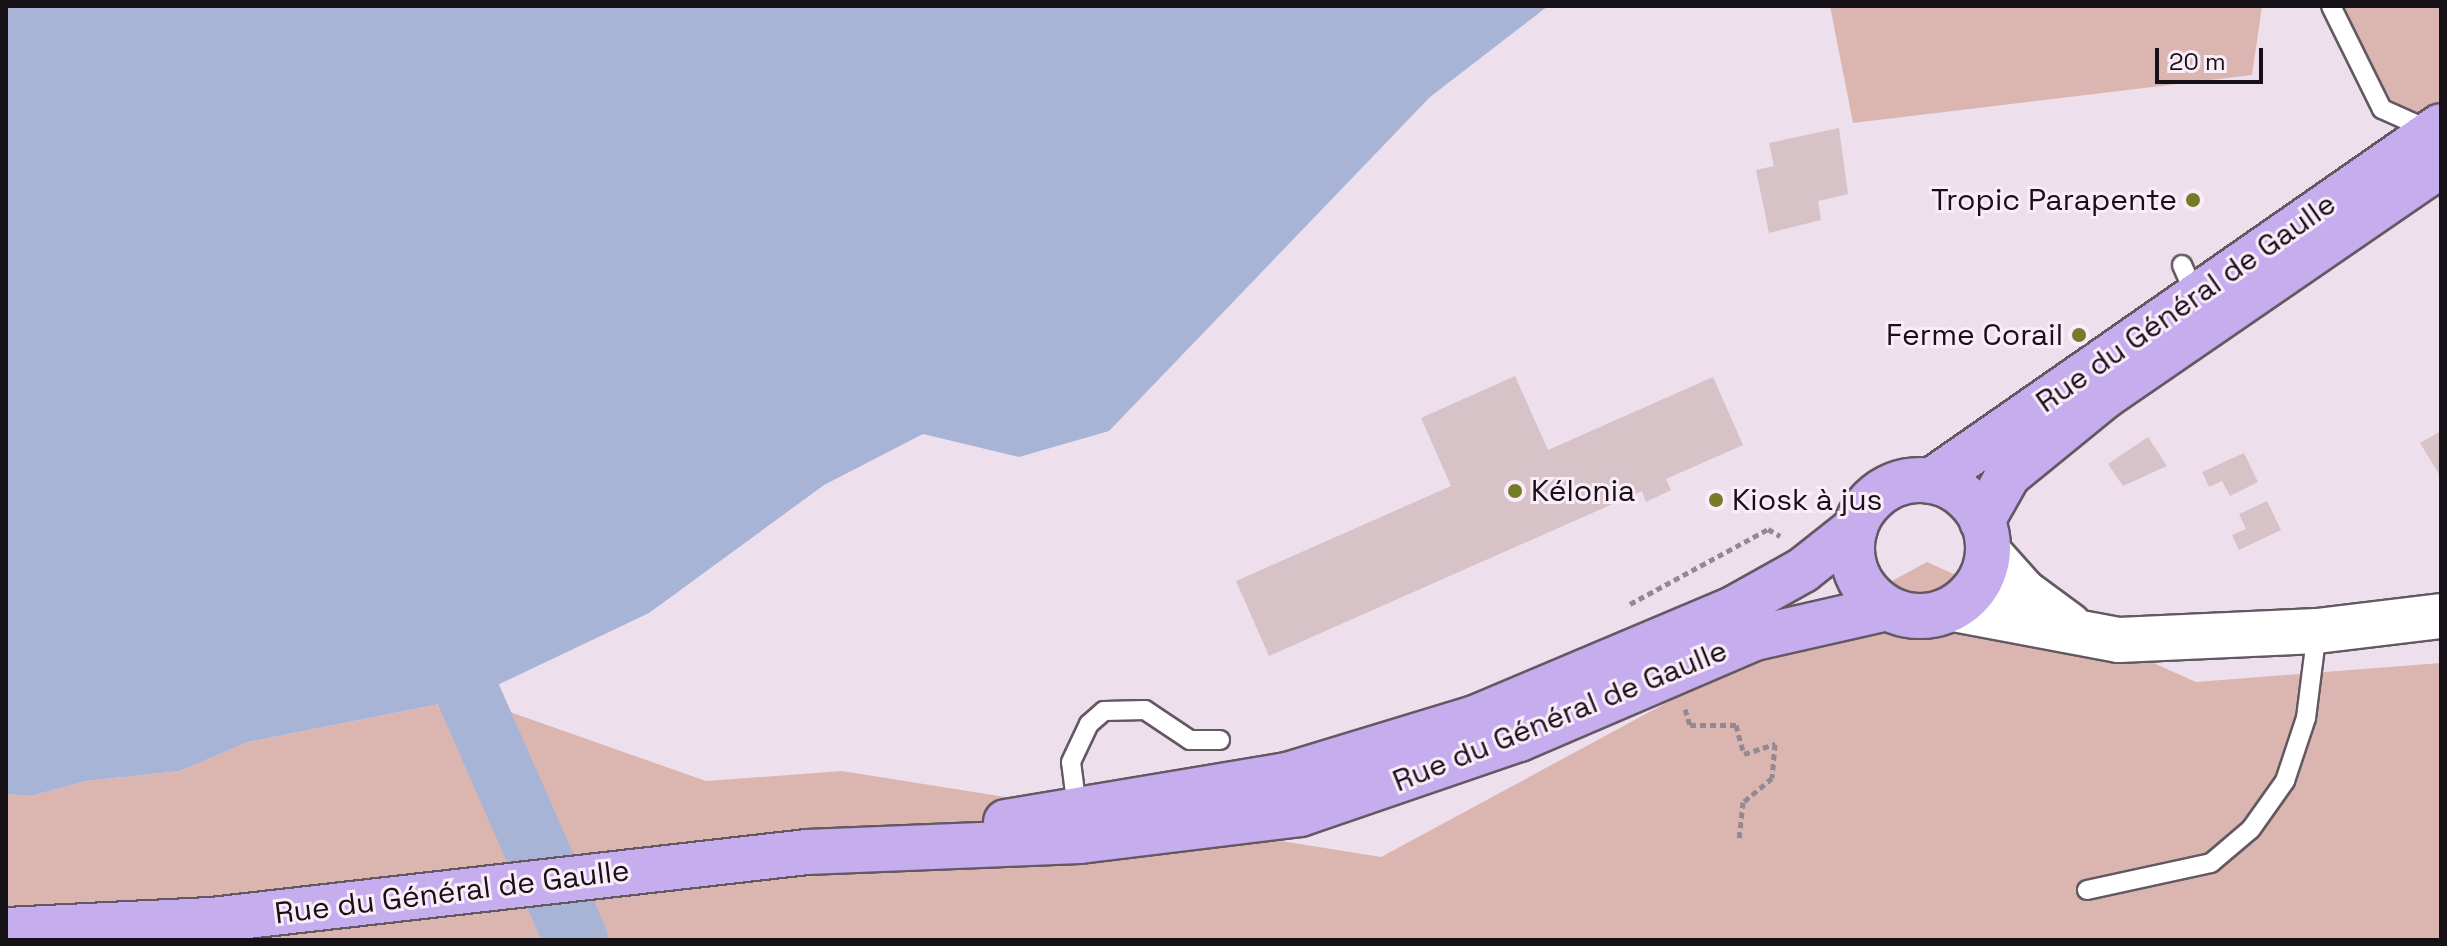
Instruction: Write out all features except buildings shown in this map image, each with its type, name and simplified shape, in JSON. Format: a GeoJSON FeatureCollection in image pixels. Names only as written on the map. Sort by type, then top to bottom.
{"type":"FeatureCollection","features":[{"type":"Feature","properties":{"kind":"main road","name":"Rue du Général de Gaulle"},"geometry":{"type":"LineString","coordinates":[[1078,824],[1287,775],[1475,718],[1735,608],[1803,570],[1851,512],[1880,492],[1916,471],[1986,449],[2195,293],[2438,140]]}},
{"type":"Feature","properties":{"kind":"main road","name":"Rue du Général de Gaulle"},"geometry":{"type":"LineString","coordinates":[[1986,537],[2008,475],[2195,293]]}},
{"type":"Feature","properties":{"kind":"main road"},"geometry":{"type":"LineString","coordinates":[[1916,471],[1963,494],[1986,537],[2024,592],[2081,633]]}},
{"type":"Feature","properties":{"kind":"main road"},"geometry":{"type":"LineString","coordinates":[[1851,512],[1857,574],[1887,608],[1930,616],[1953,609],[1971,595],[1986,537]]}},
{"type":"Feature","properties":{"kind":"main road","name":"Rue du Général de Gaulle"},"geometry":{"type":"LineString","coordinates":[[6,930],[212,920],[1078,824],[1300,814],[1519,739],[1755,638],[1887,608]]}},
{"type":"Feature","properties":{"kind":"main road"},"geometry":{"type":"LineString","coordinates":[[1953,609],[2119,640],[2317,631],[2441,616]]}},
{"type":"Feature","properties":{"kind":"lane"},"geometry":{"type":"LineString","coordinates":[[2331,6],[2382,109],[2438,140]]}},
{"type":"Feature","properties":{"kind":"lane"},"geometry":{"type":"LineString","coordinates":[[2087,890],[2211,863],[2251,829],[2285,781],[2306,718],[2317,631]]}},
{"type":"Feature","properties":{"kind":"lane"},"geometry":{"type":"LineString","coordinates":[[1078,824],[1071,762],[1089,724],[1104,711],[1145,710],[1190,740],[1220,740]]}},
{"type":"Feature","properties":{"kind":"path"},"geometry":{"type":"LineString","coordinates":[[1851,512],[1916,471]]}},
{"type":"Feature","properties":{"kind":"path"},"geometry":{"type":"LineString","coordinates":[[1630,604],[1768,529],[1781,537],[1794,528]]}},
{"type":"Feature","properties":{"kind":"path"},"geometry":{"type":"LineString","coordinates":[[1697,701],[1685,707],[1690,725],[1736,725],[1744,754],[1775,744],[1772,778],[1743,802],[1739,841]]}},
{"type":"Feature","properties":{"kind":"shaded area"},"geometry":{"type":"Polygon","coordinates":[[[1830,6],[2262,6],[2252,75],[1853,123],[1830,6]]]}},
{"type":"Feature","properties":{"kind":"shaded area"},"geometry":{"type":"Polygon","coordinates":[[[2325,6],[2441,6],[2441,203],[2325,6]]]}},
{"type":"Feature","properties":{"kind":"shaded area"},"geometry":{"type":"Polygon","coordinates":[[[1927,562],[2196,682],[2441,663],[2441,940],[6,940],[6,794],[31,796],[86,781],[180,771],[248,742],[470,698],[706,781],[842,771],[1381,857],[1927,562]]]}},
{"type":"Feature","properties":{"kind":"water"},"geometry":{"type":"Polygon","coordinates":[[[6,6],[1548,6],[1430,97],[1109,431],[1019,457],[923,434],[824,485],[649,613],[470,698],[248,742],[180,771],[86,781],[31,796],[6,794],[6,6]]]}},
{"type":"Feature","properties":{"kind":"waterway"},"geometry":{"type":"LineString","coordinates":[[470,698],[576,940]]}},
{"type":"Feature","properties":{"kind":"place","name":"Tropic Parapente"},"geometry":{"type":"Point","coordinates":[2193,200]}},
{"type":"Feature","properties":{"kind":"place","name":"Ferme Corail"},"geometry":{"type":"Point","coordinates":[2079,335]}},
{"type":"Feature","properties":{"kind":"place","name":"Kélonia"},"geometry":{"type":"Point","coordinates":[1515,491]}},
{"type":"Feature","properties":{"kind":"place","name":"Kiosk à jus"},"geometry":{"type":"Point","coordinates":[1716,500]}}]}
